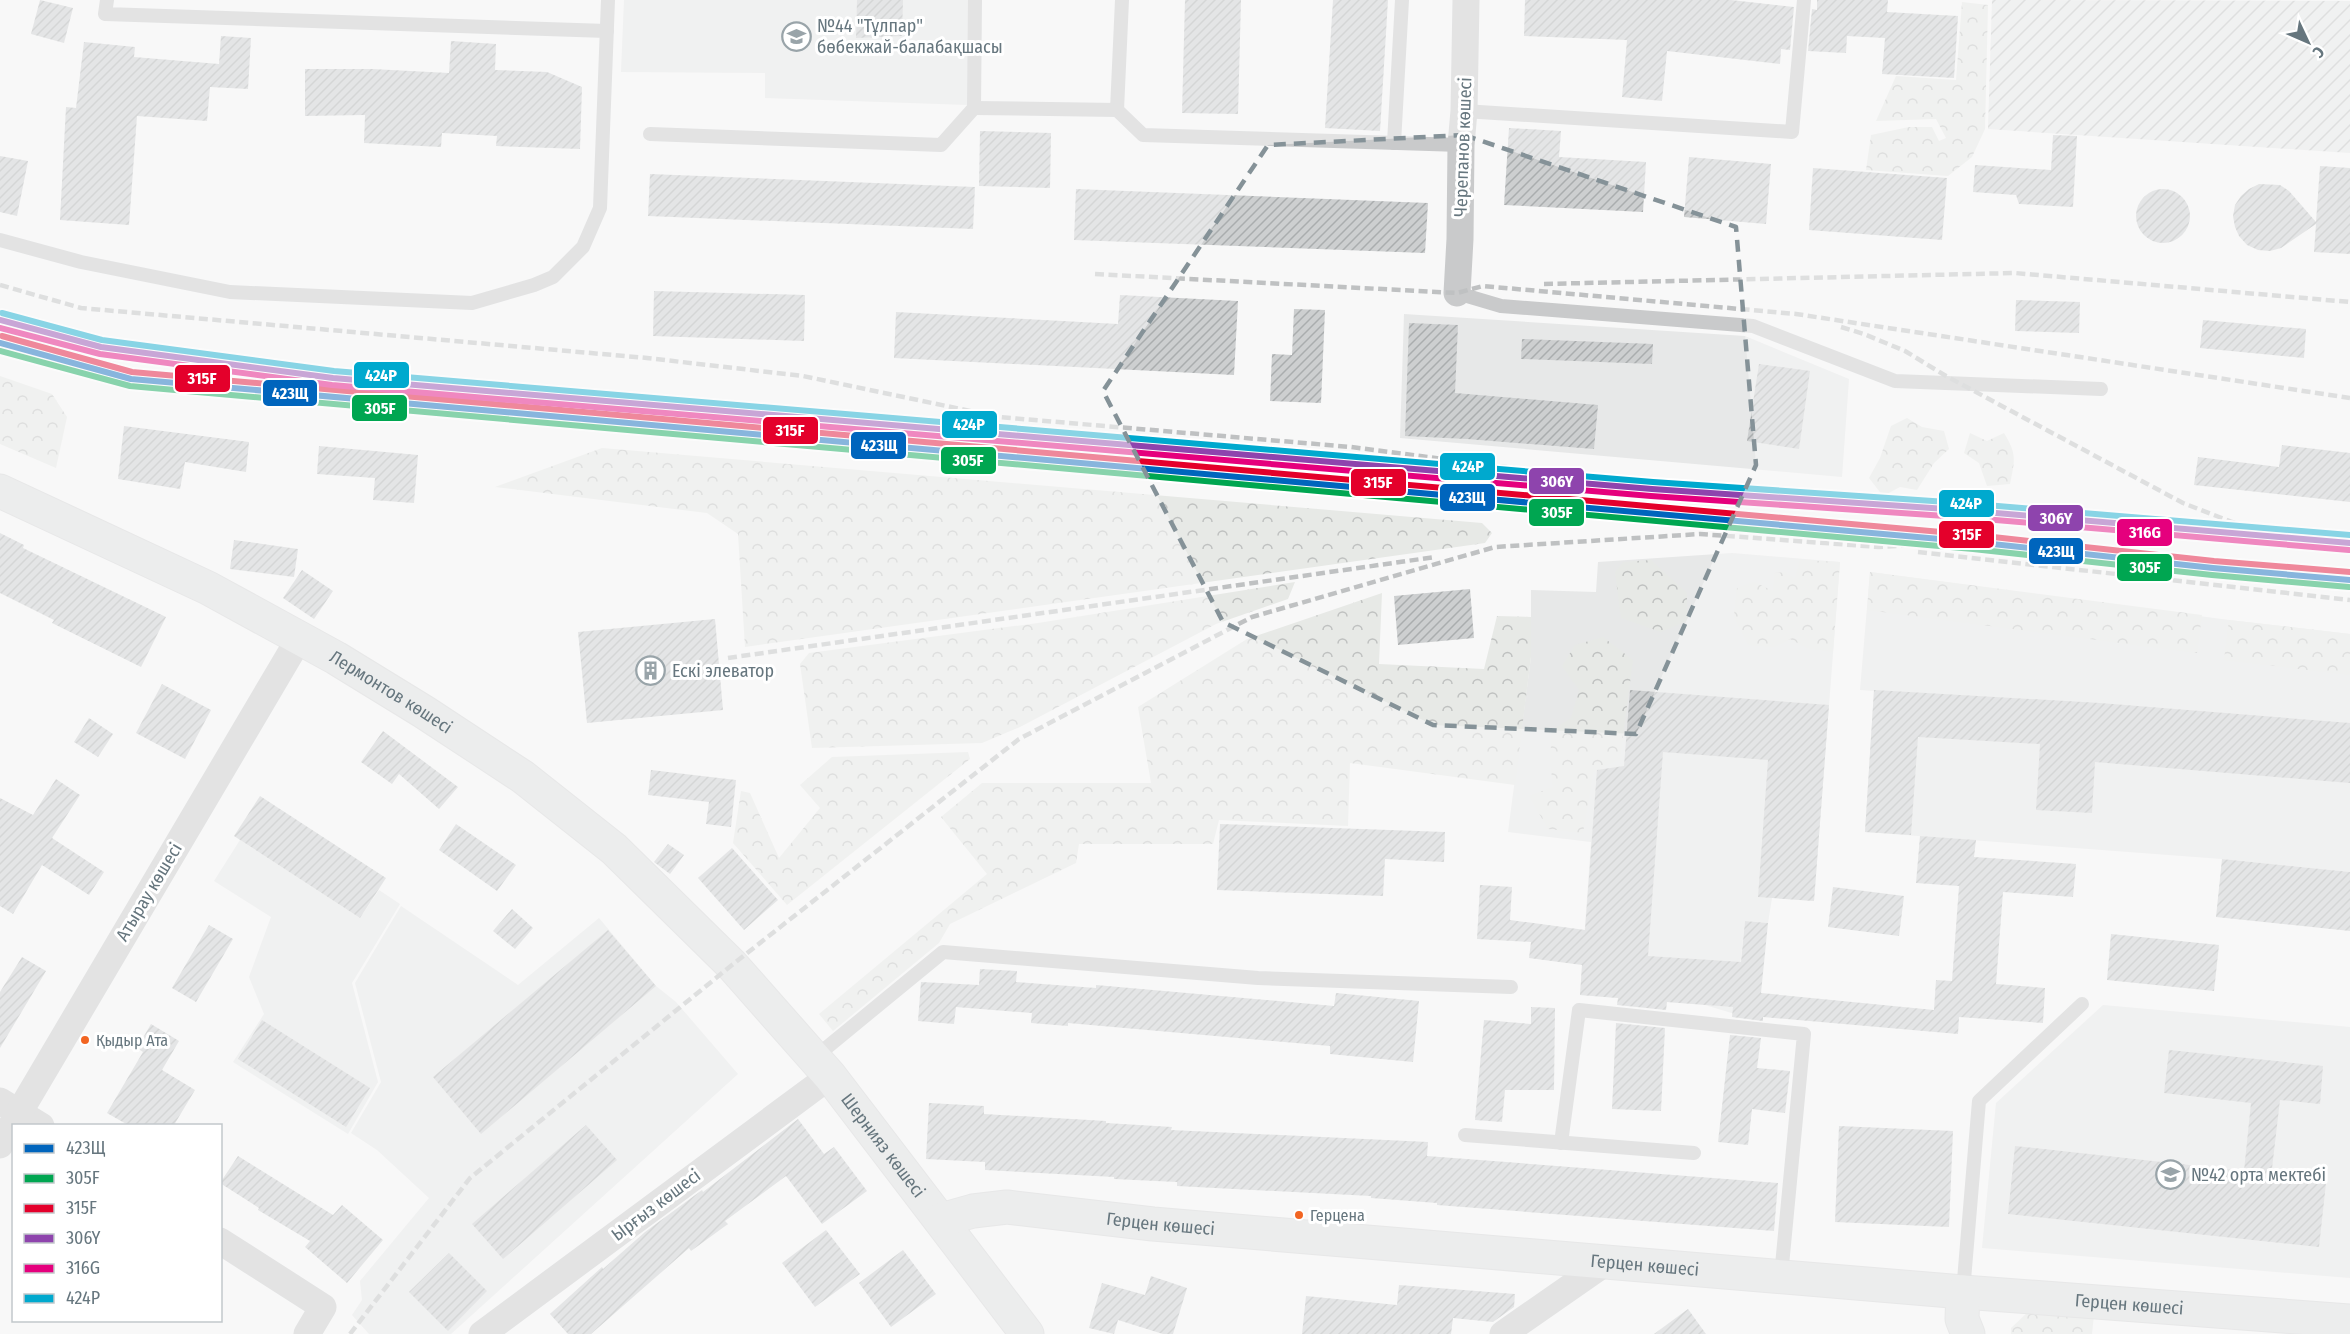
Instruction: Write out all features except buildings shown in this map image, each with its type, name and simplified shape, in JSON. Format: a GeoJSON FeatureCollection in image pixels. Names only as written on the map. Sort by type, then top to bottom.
{"type":"FeatureCollection","features":[{"type":"Feature","properties":{"kind":"street","name":"Черепанов көшесі"},"geometry":{"type":"LineString","coordinates":[[1458,293],[1466,0]]}},
{"type":"Feature","properties":{"kind":"street","name":"Лермонтов көшесі"},"geometry":{"type":"LineString","coordinates":[[0,491],[208,588],[336,658],[424,712],[523,777],[614,849],[732,965]]}},
{"type":"Feature","properties":{"kind":"street","name":"Атырау көшесі"},"geometry":{"type":"LineString","coordinates":[[20,1113],[299,639]]}},
{"type":"Feature","properties":{"kind":"street","name":"Шернияз көшесі"},"geometry":{"type":"LineString","coordinates":[[732,965],[822,1067],[1027,1334]]}},
{"type":"Feature","properties":{"kind":"street","name":"Ырғыз көшесі"},"geometry":{"type":"LineString","coordinates":[[482,1334],[822,1067]]}},
{"type":"Feature","properties":{"kind":"street","name":"Атырау көшесі"},"geometry":{"type":"LineString","coordinates":[[0,1145],[12,1126]]}},
{"type":"Feature","properties":{"kind":"street","name":"Герцен көшесі"},"geometry":{"type":"LineString","coordinates":[[941,1220],[973,1211],[1007,1207],[1153,1224],[1963,1292],[2304,1326],[2350,1321]]}},
{"type":"Feature","properties":{"kind":"street"},"geometry":{"type":"LineString","coordinates":[[222,1242],[322,1307],[307,1334]]}},
{"type":"Feature","properties":{"kind":"street"},"geometry":{"type":"LineString","coordinates":[[1503,1334],[1608,1261]]}},
{"type":"Feature","properties":{"kind":"street"},"geometry":{"type":"LineString","coordinates":[[1963,1292],[1962,1319],[1968,1334]]}},
{"type":"Feature","properties":{"kind":"lane"},"geometry":{"type":"LineString","coordinates":[[107,0],[105,14],[607,31]]}},
{"type":"Feature","properties":{"kind":"lane"},"geometry":{"type":"LineString","coordinates":[[0,240],[81,262],[231,292],[472,303],[534,285],[553,277],[583,247],[600,208],[608,0]]}},
{"type":"Feature","properties":{"kind":"lane"},"geometry":{"type":"LineString","coordinates":[[650,134],[941,145],[974,108],[975,0]]}},
{"type":"Feature","properties":{"kind":"lane"},"geometry":{"type":"LineString","coordinates":[[1117,110],[1122,0]]}},
{"type":"Feature","properties":{"kind":"lane"},"geometry":{"type":"LineString","coordinates":[[1394,143],[1402,0]]}},
{"type":"Feature","properties":{"kind":"lane"},"geometry":{"type":"LineString","coordinates":[[1464,111],[1792,132],[1804,0]]}},
{"type":"Feature","properties":{"kind":"lane"},"geometry":{"type":"LineString","coordinates":[[974,108],[1117,110],[1143,135],[1461,145]]}},
{"type":"Feature","properties":{"kind":"lane"},"geometry":{"type":"LineString","coordinates":[[1458,293],[1501,306],[1753,326],[1895,381],[2101,389]]}},
{"type":"Feature","properties":{"kind":"lane"},"geometry":{"type":"LineString","coordinates":[[822,1067],[943,952],[1258,978],[1511,987]]}},
{"type":"Feature","properties":{"kind":"lane"},"geometry":{"type":"LineString","coordinates":[[1963,1292],[1979,1101],[2082,1004]]}},
{"type":"Feature","properties":{"kind":"lane"},"geometry":{"type":"LineString","coordinates":[[1561,1143],[1579,1010],[1804,1034],[1781,1276]]}},
{"type":"Feature","properties":{"kind":"lane"},"geometry":{"type":"LineString","coordinates":[[1465,1135],[1694,1153]]}},
{"type":"Feature","properties":{"kind":"highlighted area"},"geometry":{"type":"Polygon","coordinates":[[[1464,135],[1736,227],[1756,465],[1636,734],[1433,725],[1223,622],[1103,391],[1268,145],[1464,135]]]}},
{"type":"Feature","properties":{"kind":"shaded area","name":"№44 \"Тұлпар\" бөбекжай-балабақшасы"},"geometry":{"type":"Polygon","coordinates":[[[624,0],[970,0],[968,105],[765,98],[765,73],[621,72],[624,0]]]}},
{"type":"Feature","properties":{"kind":"shaded area"},"geometry":{"type":"Polygon","coordinates":[[[1992,0],[2350,1],[2350,153],[1988,129],[1992,0]]]}},
{"type":"Feature","properties":{"kind":"shaded area"},"geometry":{"type":"Polygon","coordinates":[[[1404,314],[1745,336],[1849,379],[1842,477],[1400,438],[1404,314]]]}},
{"type":"Feature","properties":{"kind":"shaded area"},"geometry":{"type":"Polygon","coordinates":[[[1732,553],[1840,562],[1814,901],[1772,898],[1768,923],[1745,921],[1735,1014],[1705,1005],[1580,995],[1591,842],[1508,832],[1531,657],[1531,590],[1596,592],[1598,562],[1732,553]]]}},
{"type":"Feature","properties":{"kind":"shaded area"},"geometry":{"type":"Polygon","coordinates":[[[1870,572],[2350,634],[2350,872],[2222,859],[1865,832],[1874,691],[1860,690],[1870,572]]]}},
{"type":"Feature","properties":{"kind":"shaded area"},"geometry":{"type":"Polygon","coordinates":[[[240,840],[360,918],[379,890],[400,904],[352,983],[378,1082],[348,1134],[233,1062],[264,1014],[249,977],[271,917],[214,881],[240,840]]]}},
{"type":"Feature","properties":{"kind":"shaded area"},"geometry":{"type":"Polygon","coordinates":[[[401,906],[518,985],[599,918],[656,986],[676,1002],[738,1074],[451,1334],[369,1334],[352,1315],[362,1300],[360,1281],[429,1198],[377,1150],[351,1133],[381,1082],[355,983],[401,906]]]}},
{"type":"Feature","properties":{"kind":"shaded area","name":"№42 орта мектебі"},"geometry":{"type":"Polygon","coordinates":[[[2103,1005],[2350,1027],[2350,1278],[1982,1248],[1996,1103],[2103,1005]]]}},
{"type":"Feature","properties":{"kind":"green space"},"geometry":{"type":"Polygon","coordinates":[[[1962,2],[1988,5],[1985,129],[1972,157],[1948,176],[1866,170],[1871,135],[1909,127],[1932,127],[1939,141],[1946,138],[1936,119],[1876,121],[1896,76],[1956,80],[1962,2]]]}},
{"type":"Feature","properties":{"kind":"green space"},"geometry":{"type":"Polygon","coordinates":[[[0,376],[52,394],[67,417],[56,468],[0,444],[0,376]]]}},
{"type":"Feature","properties":{"kind":"green space"},"geometry":{"type":"Polygon","coordinates":[[[1907,418],[1922,427],[1944,431],[1949,449],[1934,463],[1917,490],[1900,487],[1883,496],[1869,478],[1880,458],[1891,426],[1907,418]]]}},
{"type":"Feature","properties":{"kind":"green space"},"geometry":{"type":"Polygon","coordinates":[[[1970,433],[1987,441],[2004,433],[2014,457],[2010,484],[1987,486],[1979,463],[1964,453],[1970,433]]]}},
{"type":"Feature","properties":{"kind":"green space"},"geometry":{"type":"Polygon","coordinates":[[[602,448],[1482,523],[1492,533],[1485,543],[745,647],[738,534],[707,513],[495,487],[602,448]]]}},
{"type":"Feature","properties":{"kind":"green space"},"geometry":{"type":"Polygon","coordinates":[[[1651,560],[1687,593],[1687,621],[1661,632],[1621,618],[1615,572],[1623,562],[1651,560]]]}},
{"type":"Feature","properties":{"kind":"green space"},"geometry":{"type":"Polygon","coordinates":[[[1800,560],[1840,562],[1833,652],[1807,648],[1790,639],[1775,647],[1748,645],[1734,616],[1737,588],[1754,582],[1773,591],[1775,573],[1785,572],[1795,579],[1800,560]]]}},
{"type":"Feature","properties":{"kind":"green space"},"geometry":{"type":"Polygon","coordinates":[[[1870,572],[2202,615],[2197,653],[1867,610],[1870,572]]]}},
{"type":"Feature","properties":{"kind":"green space"},"geometry":{"type":"Polygon","coordinates":[[[1295,582],[1288,599],[1216,624],[1020,727],[982,743],[812,748],[800,664],[809,653],[1038,623],[1295,582]]]}},
{"type":"Feature","properties":{"kind":"green space"},"geometry":{"type":"Polygon","coordinates":[[[1382,593],[1379,664],[1484,669],[1497,616],[1531,617],[1531,657],[1515,785],[1350,763],[1348,826],[1219,820],[1213,844],[1079,844],[1076,863],[950,924],[939,943],[833,1031],[819,1014],[987,874],[941,817],[982,783],[1151,783],[1138,707],[1247,639],[1382,593]]]}},
{"type":"Feature","properties":{"kind":"green space"},"geometry":{"type":"Polygon","coordinates":[[[2229,620],[2350,634],[2350,675],[2224,660],[2229,620]]]}},
{"type":"Feature","properties":{"kind":"green space"},"geometry":{"type":"Polygon","coordinates":[[[1603,637],[1633,660],[1620,759],[1593,772],[1583,833],[1548,829],[1529,796],[1553,787],[1550,760],[1552,730],[1571,718],[1579,690],[1562,666],[1575,645],[1603,637]]]}},
{"type":"Feature","properties":{"kind":"green space"},"geometry":{"type":"Polygon","coordinates":[[[968,752],[970,759],[787,905],[733,843],[741,791],[750,793],[779,858],[820,808],[800,785],[832,757],[968,752]]]}},
{"type":"Feature","properties":{"kind":"green space"},"geometry":{"type":"Polygon","coordinates":[[[2029,1311],[2094,1315],[2092,1334],[2011,1334],[2011,1328],[2029,1311]]]}},
{"type":"Feature","properties":{"kind":"railway"},"geometry":{"type":"LineString","coordinates":[[1544,284],[2015,273],[2350,302]]}},
{"type":"Feature","properties":{"kind":"railway"},"geometry":{"type":"LineString","coordinates":[[1095,274],[1457,293],[1483,286],[1796,314],[2350,398]]}},
{"type":"Feature","properties":{"kind":"railway"},"geometry":{"type":"LineString","coordinates":[[0,285],[81,308],[647,358],[803,376],[999,417],[1351,447],[1699,492]]}},
{"type":"Feature","properties":{"kind":"railway"},"geometry":{"type":"LineString","coordinates":[[1841,327],[1905,351],[1946,376],[2183,503],[2232,522],[2299,539]]}},
{"type":"Feature","properties":{"kind":"railway"},"geometry":{"type":"LineString","coordinates":[[350,1334],[470,1178],[732,965],[1019,739],[1252,617],[1495,547],[1700,534],[1879,547],[1974,542]]}},
{"type":"Feature","properties":{"kind":"railway"},"geometry":{"type":"LineString","coordinates":[[1918,552],[2350,600]]}},
{"type":"Feature","properties":{"kind":"railway"},"geometry":{"type":"LineString","coordinates":[[728,658],[1435,557]]}},
{"type":"Feature","properties":{"kind":"transit line","name":"424Р"},"geometry":{"type":"LineString","coordinates":[[2,313],[102,340],[334,371],[1653,482],[1962,503],[2350,535]]}},
{"type":"Feature","properties":{"kind":"transit line","name":"306Y"},"geometry":{"type":"LineString","coordinates":[[0,320],[101,347],[333,378],[1652,489],[1961,510],[2350,543]]}},
{"type":"Feature","properties":{"kind":"transit line","name":"316G"},"geometry":{"type":"LineString","coordinates":[[0,328],[100,354],[332,385],[1651,496],[1960,517],[2349,550]]}},
{"type":"Feature","properties":{"kind":"transit line","name":"315F"},"geometry":{"type":"LineString","coordinates":[[2,336],[132,372],[1975,535],[2214,561],[2350,572]]}},
{"type":"Feature","properties":{"kind":"transit line","name":"423Щ"},"geometry":{"type":"LineString","coordinates":[[0,343],[131,379],[1974,542],[2213,568],[2350,580]]}},
{"type":"Feature","properties":{"kind":"transit line","name":"305F"},"geometry":{"type":"LineString","coordinates":[[0,351],[130,386],[1973,549],[2212,575],[2349,587]]}},
{"type":"Feature","properties":{"kind":"place","name":"№44 \"Тұлпар\" бөбекжай-балабақшасы"},"geometry":{"type":"Point","coordinates":[796,36]}},
{"type":"Feature","properties":{"kind":"place","name":"Ескі элеватор"},"geometry":{"type":"Point","coordinates":[651,671]}},
{"type":"Feature","properties":{"kind":"place","name":"Қыдыр Ата"},"geometry":{"type":"Point","coordinates":[85,1040]}},
{"type":"Feature","properties":{"kind":"place","name":"№42 орта мектебі"},"geometry":{"type":"Point","coordinates":[2170,1175]}},
{"type":"Feature","properties":{"kind":"place","name":"Герцена"},"geometry":{"type":"Point","coordinates":[1299,1215]}}]}
